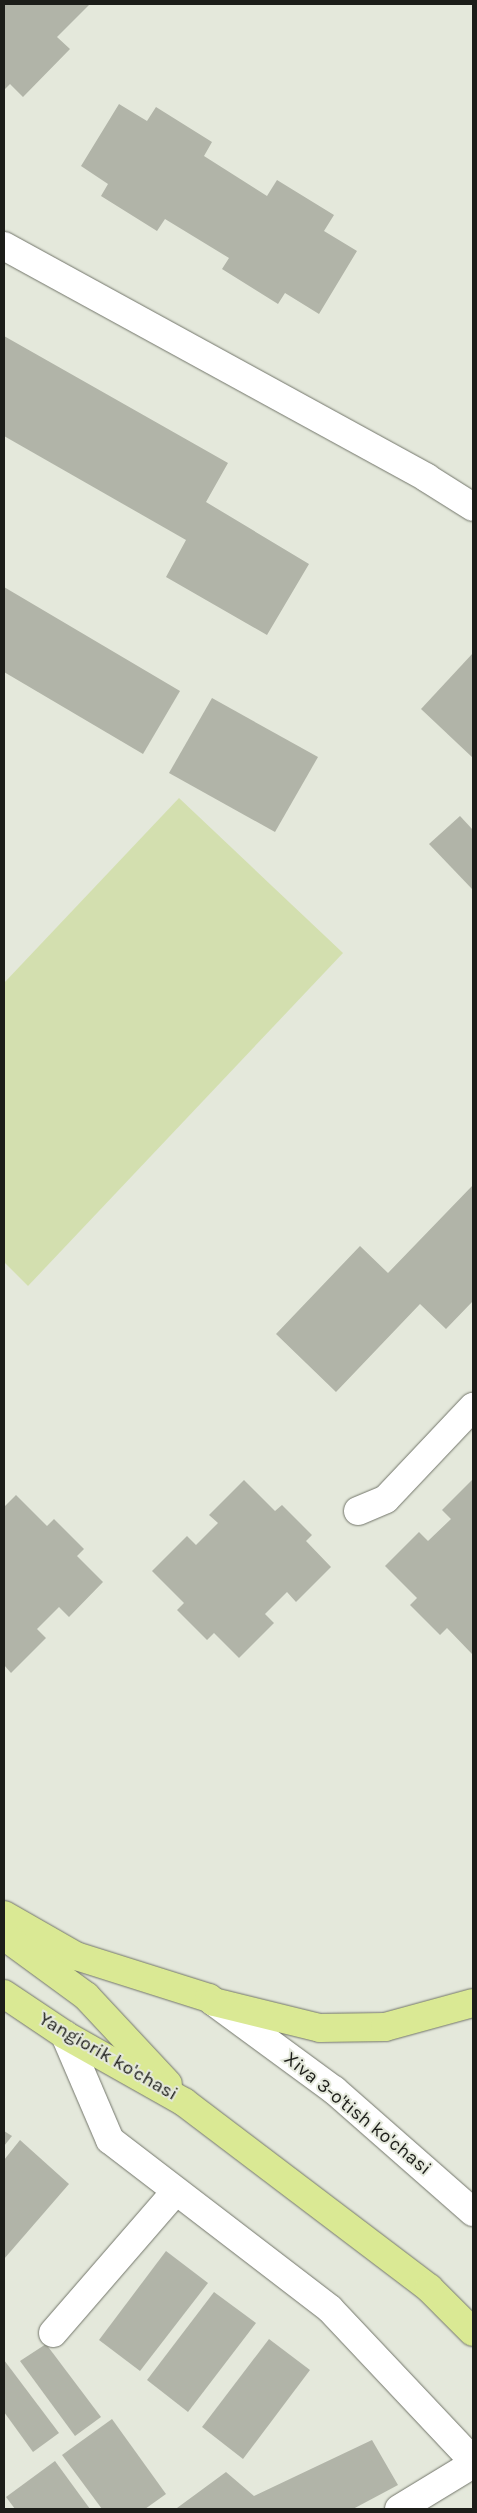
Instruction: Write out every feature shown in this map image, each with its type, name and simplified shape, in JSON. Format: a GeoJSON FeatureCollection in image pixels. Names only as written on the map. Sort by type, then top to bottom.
{"type":"FeatureCollection","features":[{"type":"Feature","properties":{"kind":"main road"},"geometry":{"type":"LineString","coordinates":[[4,1915],[76,1956],[209,1998],[214,2002],[320,2028],[385,2027],[473,2003]]}},
{"type":"Feature","properties":{"kind":"main road","name":"Yangiorik ko'chasi"},"geometry":{"type":"LineString","coordinates":[[4,1936],[86,1996],[184,2102]]}},
{"type":"Feature","properties":{"kind":"main road","name":"Yangiorik ko'chasi"},"geometry":{"type":"LineString","coordinates":[[4,1994],[65,2035],[184,2102]]}},
{"type":"Feature","properties":{"kind":"main road"},"geometry":{"type":"LineString","coordinates":[[184,2102],[429,2288],[473,2332]]}},
{"type":"Feature","properties":{"kind":"street"},"geometry":{"type":"LineString","coordinates":[[4,246],[427,478],[473,507]]}},
{"type":"Feature","properties":{"kind":"street"},"geometry":{"type":"LineString","coordinates":[[358,1511],[386,1499],[473,1408]]}},
{"type":"Feature","properties":{"kind":"street","name":"Xiva 3-o'tish ko'chasi"},"geometry":{"type":"LineString","coordinates":[[214,2002],[334,2090],[473,2212]]}},
{"type":"Feature","properties":{"kind":"street"},"geometry":{"type":"LineString","coordinates":[[65,2035],[110,2140],[175,2192],[330,2309],[473,2463],[399,2509]]}},
{"type":"Feature","properties":{"kind":"street"},"geometry":{"type":"LineString","coordinates":[[53,2333],[175,2192]]}},
{"type":"Feature","properties":{"kind":"green space"},"geometry":{"type":"Polygon","coordinates":[[[179,798],[343,953],[28,1286],[4,1262],[4,983],[179,798]]]}},
{"type":"Feature","properties":{"kind":"building"},"geometry":{"type":"Polygon","coordinates":[[[4,4],[90,4],[57,37],[70,49],[23,97],[10,84],[4,90],[4,4]]]}},
{"type":"Feature","properties":{"kind":"building"},"geometry":{"type":"Polygon","coordinates":[[[119,104],[147,121],[156,107],[212,142],[204,156],[267,196],[277,180],[334,215],[324,231],[357,251],[319,314],[285,293],[278,304],[222,269],[229,258],[165,219],[157,231],[101,196],[108,184],[81,166],[119,104]]]}},
{"type":"Feature","properties":{"kind":"building"},"geometry":{"type":"Polygon","coordinates":[[[4,336],[228,463],[206,502],[309,564],[267,635],[166,577],[186,540],[4,436],[4,336]]]}},
{"type":"Feature","properties":{"kind":"building"},"geometry":{"type":"Polygon","coordinates":[[[4,587],[180,691],[143,754],[4,672],[4,587]]]}},
{"type":"Feature","properties":{"kind":"building"},"geometry":{"type":"Polygon","coordinates":[[[473,653],[473,758],[421,709],[473,653]]]}},
{"type":"Feature","properties":{"kind":"building"},"geometry":{"type":"Polygon","coordinates":[[[212,698],[318,757],[275,832],[169,773],[212,698]]]}},
{"type":"Feature","properties":{"kind":"building"},"geometry":{"type":"Polygon","coordinates":[[[460,816],[473,830],[473,890],[429,844],[460,816]]]}},
{"type":"Feature","properties":{"kind":"building"},"geometry":{"type":"Polygon","coordinates":[[[473,1185],[473,1301],[446,1329],[420,1304],[336,1392],[276,1334],[360,1246],[388,1273],[473,1185]]]}},
{"type":"Feature","properties":{"kind":"building"},"geometry":{"type":"Polygon","coordinates":[[[473,1479],[472,1654],[447,1628],[440,1635],[410,1605],[417,1598],[385,1566],[419,1532],[428,1541],[451,1519],[442,1510],[473,1479]]]}},
{"type":"Feature","properties":{"kind":"building"},"geometry":{"type":"Polygon","coordinates":[[[244,1480],[275,1511],[282,1505],[312,1535],[306,1541],[331,1567],[296,1602],[287,1592],[265,1614],[274,1623],[239,1658],[214,1633],[207,1640],[177,1610],[184,1603],[152,1571],[187,1536],[196,1545],[218,1523],[209,1515],[244,1480]]]}},
{"type":"Feature","properties":{"kind":"building"},"geometry":{"type":"Polygon","coordinates":[[[16,1495],[47,1526],[54,1519],[84,1549],[77,1556],[103,1582],[69,1617],[59,1607],[37,1629],[46,1638],[11,1673],[4,1665],[4,1507],[16,1495]]]}},
{"type":"Feature","properties":{"kind":"building"},"geometry":{"type":"Polygon","coordinates":[[[4,2131],[12,2136],[4,2146],[4,2131]]]}},
{"type":"Feature","properties":{"kind":"building"},"geometry":{"type":"Polygon","coordinates":[[[20,2140],[69,2184],[4,2259],[4,2160],[20,2140]]]}},
{"type":"Feature","properties":{"kind":"building"},"geometry":{"type":"Polygon","coordinates":[[[166,2251],[208,2283],[140,2371],[99,2340],[166,2251]]]}},
{"type":"Feature","properties":{"kind":"building"},"geometry":{"type":"Polygon","coordinates":[[[214,2292],[256,2323],[188,2412],[147,2380],[214,2292]]]}},
{"type":"Feature","properties":{"kind":"building"},"geometry":{"type":"Polygon","coordinates":[[[269,2339],[310,2370],[243,2459],[202,2427],[269,2339]]]}},
{"type":"Feature","properties":{"kind":"building"},"geometry":{"type":"Polygon","coordinates":[[[46,2344],[101,2417],[75,2436],[20,2361],[46,2344]]]}},
{"type":"Feature","properties":{"kind":"building"},"geometry":{"type":"Polygon","coordinates":[[[4,2360],[59,2433],[33,2452],[4,2412],[4,2360]]]}},
{"type":"Feature","properties":{"kind":"building"},"geometry":{"type":"Polygon","coordinates":[[[112,2419],[166,2494],[145,2509],[102,2509],[62,2455],[112,2419]]]}},
{"type":"Feature","properties":{"kind":"building"},"geometry":{"type":"Polygon","coordinates":[[[372,2440],[398,2485],[353,2509],[177,2508],[226,2472],[254,2496],[372,2440]]]}},
{"type":"Feature","properties":{"kind":"building"},"geometry":{"type":"Polygon","coordinates":[[[55,2461],[90,2509],[15,2509],[6,2497],[55,2461]]]}}]}
